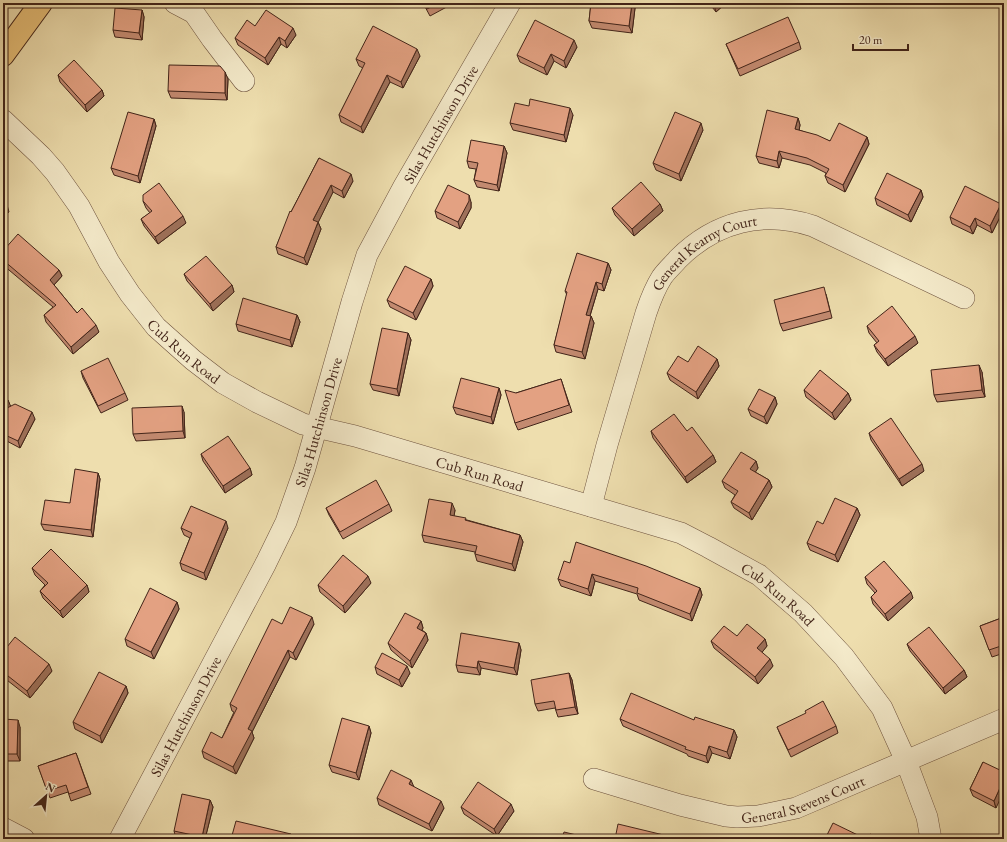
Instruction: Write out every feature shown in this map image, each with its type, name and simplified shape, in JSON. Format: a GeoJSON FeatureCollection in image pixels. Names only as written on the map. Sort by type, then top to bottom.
{"type":"FeatureCollection","features":[{"type":"Feature","properties":{"kind":"main road"},"geometry":{"type":"LineString","coordinates":[[3,55],[41,3]]}},
{"type":"Feature","properties":{"kind":"street"},"geometry":{"type":"LineString","coordinates":[[175,3],[194,13],[244,81]]}},
{"type":"Feature","properties":{"kind":"street","name":"Silas Hutchinson Drive"},"geometry":{"type":"LineString","coordinates":[[120,839],[273,550],[286,522],[305,468],[352,302],[367,255],[404,186],[510,3]]}},
{"type":"Feature","properties":{"kind":"street","name":"Cub Run Road"},"geometry":{"type":"LineString","coordinates":[[3,120],[41,156],[55,172],[79,206],[110,262],[130,294],[156,327],[193,360],[223,383],[257,402],[303,424],[355,436],[681,533],[759,576],[802,613],[844,657],[882,708],[906,761],[927,818],[931,839]]}},
{"type":"Feature","properties":{"kind":"street","name":"General Kearny Court"},"geometry":{"type":"LineString","coordinates":[[591,506],[609,438],[652,295],[668,270],[686,251],[705,237],[723,227],[746,220],[784,219],[800,222],[813,226],[964,298]]}},
{"type":"Feature","properties":{"kind":"street","name":"General Stevens Court"},"geometry":{"type":"LineString","coordinates":[[594,779],[680,805],[726,816],[758,816],[796,808],[1004,719]]}},
{"type":"Feature","properties":{"kind":"street"},"geometry":{"type":"LineString","coordinates":[[3,828],[24,839]]}},
{"type":"Feature","properties":{"kind":"building"},"geometry":{"type":"Polygon","coordinates":[[[424,3],[439,3],[427,9],[424,3]]]}},
{"type":"Feature","properties":{"kind":"building"},"geometry":{"type":"Polygon","coordinates":[[[591,3],[632,3],[629,26],[589,21],[591,3]]]}},
{"type":"Feature","properties":{"kind":"building"},"geometry":{"type":"Polygon","coordinates":[[[115,8],[142,10],[139,33],[113,30],[115,8]]]}},
{"type":"Feature","properties":{"kind":"building"},"geometry":{"type":"Polygon","coordinates":[[[266,10],[293,28],[285,41],[279,37],[265,58],[235,38],[247,20],[255,26],[266,10]]]}},
{"type":"Feature","properties":{"kind":"building"},"geometry":{"type":"Polygon","coordinates":[[[788,17],[799,42],[738,69],[726,44],[788,17]]]}},
{"type":"Feature","properties":{"kind":"building"},"geometry":{"type":"Polygon","coordinates":[[[535,20],[574,40],[564,61],[551,54],[544,68],[517,55],[535,20]]]}},
{"type":"Feature","properties":{"kind":"building"},"geometry":{"type":"Polygon","coordinates":[[[373,26],[417,49],[401,82],[387,75],[361,127],[339,115],[365,63],[356,59],[373,26]]]}},
{"type":"Feature","properties":{"kind":"building"},"geometry":{"type":"Polygon","coordinates":[[[74,60],[102,90],[85,105],[58,75],[74,60]]]}},
{"type":"Feature","properties":{"kind":"building"},"geometry":{"type":"Polygon","coordinates":[[[169,65],[220,66],[225,72],[225,93],[168,91],[169,65]]]}},
{"type":"Feature","properties":{"kind":"building"},"geometry":{"type":"Polygon","coordinates":[[[530,99],[570,108],[564,135],[510,123],[515,103],[529,106],[530,99]]]}},
{"type":"Feature","properties":{"kind":"building"},"geometry":{"type":"Polygon","coordinates":[[[767,110],[798,118],[795,129],[817,135],[830,141],[839,123],[867,137],[843,185],[825,176],[829,169],[807,158],[779,151],[777,161],[756,156],[767,110]]]}},
{"type":"Feature","properties":{"kind":"building"},"geometry":{"type":"Polygon","coordinates":[[[128,112],[154,119],[138,176],[111,168],[128,112]]]}},
{"type":"Feature","properties":{"kind":"building"},"geometry":{"type":"Polygon","coordinates":[[[675,112],[701,123],[679,174],[653,163],[675,112]]]}},
{"type":"Feature","properties":{"kind":"building"},"geometry":{"type":"Polygon","coordinates":[[[471,140],[504,146],[497,185],[474,180],[478,163],[467,161],[471,140]]]}},
{"type":"Feature","properties":{"kind":"building"},"geometry":{"type":"Polygon","coordinates":[[[319,158],[351,174],[342,191],[331,185],[313,220],[318,222],[304,258],[276,247],[290,211],[291,212],[319,158]]]}},
{"type":"Feature","properties":{"kind":"building"},"geometry":{"type":"Polygon","coordinates":[[[887,173],[921,190],[908,215],[875,198],[887,173]]]}},
{"type":"Feature","properties":{"kind":"building"},"geometry":{"type":"Polygon","coordinates":[[[641,182],[660,204],[632,229],[612,208],[641,182]]]}},
{"type":"Feature","properties":{"kind":"building"},"geometry":{"type":"Polygon","coordinates":[[[159,183],[183,216],[155,237],[141,219],[152,211],[143,201],[143,195],[159,183]]]}},
{"type":"Feature","properties":{"kind":"building"},"geometry":{"type":"Polygon","coordinates":[[[448,185],[469,195],[469,201],[458,222],[435,211],[448,185]]]}},
{"type":"Feature","properties":{"kind":"building"},"geometry":{"type":"Polygon","coordinates":[[[965,186],[1001,204],[990,226],[975,218],[970,227],[950,217],[965,186]]]}},
{"type":"Feature","properties":{"kind":"building"},"geometry":{"type":"Polygon","coordinates":[[[3,199],[7,205],[3,207],[3,199]]]}},
{"type":"Feature","properties":{"kind":"building"},"geometry":{"type":"Polygon","coordinates":[[[18,234],[59,270],[50,280],[77,313],[82,308],[96,325],[71,347],[44,315],[56,305],[3,260],[3,251],[18,234]]]}},
{"type":"Feature","properties":{"kind":"building"},"geometry":{"type":"Polygon","coordinates":[[[577,253],[608,263],[602,284],[596,282],[586,315],[591,316],[582,352],[554,345],[567,292],[565,291],[577,253]]]}},
{"type":"Feature","properties":{"kind":"building"},"geometry":{"type":"Polygon","coordinates":[[[206,256],[232,285],[210,304],[184,274],[206,256]]]}},
{"type":"Feature","properties":{"kind":"building"},"geometry":{"type":"Polygon","coordinates":[[[405,266],[431,279],[413,313],[387,300],[405,266]]]}},
{"type":"Feature","properties":{"kind":"building"},"geometry":{"type":"Polygon","coordinates":[[[824,287],[830,311],[780,324],[774,300],[824,287]]]}},
{"type":"Feature","properties":{"kind":"building"},"geometry":{"type":"Polygon","coordinates":[[[243,298],[297,315],[290,340],[236,324],[243,298]]]}},
{"type":"Feature","properties":{"kind":"building"},"geometry":{"type":"Polygon","coordinates":[[[892,306],[915,336],[885,359],[874,345],[879,341],[867,326],[892,306]]]}},
{"type":"Feature","properties":{"kind":"building"},"geometry":{"type":"Polygon","coordinates":[[[382,328],[408,333],[397,389],[370,384],[382,328]]]}},
{"type":"Feature","properties":{"kind":"building"},"geometry":{"type":"Polygon","coordinates":[[[698,346],[717,359],[696,392],[667,373],[678,356],[688,362],[698,346]]]}},
{"type":"Feature","properties":{"kind":"building"},"geometry":{"type":"Polygon","coordinates":[[[108,358],[125,393],[98,406],[81,371],[108,358]]]}},
{"type":"Feature","properties":{"kind":"building"},"geometry":{"type":"Polygon","coordinates":[[[979,365],[982,390],[934,395],[931,370],[979,365]]]}},
{"type":"Feature","properties":{"kind":"building"},"geometry":{"type":"Polygon","coordinates":[[[820,370],[848,393],[832,413],[804,390],[820,370]]]}},
{"type":"Feature","properties":{"kind":"building"},"geometry":{"type":"Polygon","coordinates":[[[461,378],[499,388],[491,417],[453,407],[461,378]]]}},
{"type":"Feature","properties":{"kind":"building"},"geometry":{"type":"Polygon","coordinates":[[[561,379],[569,405],[515,423],[505,390],[516,393],[561,379]]]}},
{"type":"Feature","properties":{"kind":"building"},"geometry":{"type":"Polygon","coordinates":[[[759,389],[775,397],[764,417],[748,409],[759,389]]]}},
{"type":"Feature","properties":{"kind":"building"},"geometry":{"type":"Polygon","coordinates":[[[3,397],[8,400],[3,404],[3,397]]]}},
{"type":"Feature","properties":{"kind":"building"},"geometry":{"type":"Polygon","coordinates":[[[15,404],[32,412],[18,441],[3,434],[3,410],[15,404]]]}},
{"type":"Feature","properties":{"kind":"building"},"geometry":{"type":"Polygon","coordinates":[[[182,406],[183,431],[133,434],[132,408],[182,406]]]}},
{"type":"Feature","properties":{"kind":"building"},"geometry":{"type":"Polygon","coordinates":[[[674,414],[687,431],[692,427],[713,455],[685,477],[651,431],[674,414]]]}},
{"type":"Feature","properties":{"kind":"building"},"geometry":{"type":"Polygon","coordinates":[[[891,418],[922,464],[899,479],[869,433],[891,418]]]}},
{"type":"Feature","properties":{"kind":"building"},"geometry":{"type":"Polygon","coordinates":[[[228,436],[250,468],[223,486],[201,454],[228,436]]]}},
{"type":"Feature","properties":{"kind":"building"},"geometry":{"type":"Polygon","coordinates":[[[741,452],[756,461],[750,469],[769,480],[749,513],[731,502],[738,491],[722,481],[741,452]]]}},
{"type":"Feature","properties":{"kind":"building"},"geometry":{"type":"Polygon","coordinates":[[[75,469],[98,473],[91,530],[41,524],[45,500],[70,503],[75,469]]]}},
{"type":"Feature","properties":{"kind":"building"},"geometry":{"type":"Polygon","coordinates":[[[376,480],[389,504],[340,532],[326,508],[376,480]]]}},
{"type":"Feature","properties":{"kind":"building"},"geometry":{"type":"Polygon","coordinates":[[[835,498],[857,508],[835,555],[807,543],[817,521],[823,524],[835,498]]]}},
{"type":"Feature","properties":{"kind":"building"},"geometry":{"type":"Polygon","coordinates":[[[429,499],[452,503],[450,515],[466,518],[465,520],[520,535],[512,564],[475,554],[477,546],[422,535],[429,499]]]}},
{"type":"Feature","properties":{"kind":"building"},"geometry":{"type":"Polygon","coordinates":[[[191,506],[226,521],[204,573],[180,563],[192,533],[181,528],[191,506]]]}},
{"type":"Feature","properties":{"kind":"building"},"geometry":{"type":"Polygon","coordinates":[[[576,542],[646,566],[700,588],[690,614],[637,593],[638,588],[592,574],[588,589],[558,579],[564,561],[570,563],[576,542]]]}},
{"type":"Feature","properties":{"kind":"building"},"geometry":{"type":"Polygon","coordinates":[[[51,549],[87,585],[60,611],[40,591],[48,583],[32,568],[51,549]]]}},
{"type":"Feature","properties":{"kind":"building"},"geometry":{"type":"Polygon","coordinates":[[[343,555],[368,576],[343,606],[318,585],[343,555]]]}},
{"type":"Feature","properties":{"kind":"building"},"geometry":{"type":"Polygon","coordinates":[[[884,561],[911,592],[885,614],[871,597],[877,591],[865,577],[884,561]]]}},
{"type":"Feature","properties":{"kind":"building"},"geometry":{"type":"Polygon","coordinates":[[[150,588],[177,602],[151,652],[125,639],[150,588]]]}},
{"type":"Feature","properties":{"kind":"building"},"geometry":{"type":"Polygon","coordinates":[[[290,607],[312,617],[293,653],[288,650],[248,729],[252,731],[233,767],[202,751],[211,732],[222,738],[237,708],[230,704],[272,619],[282,624],[290,607]]]}},
{"type":"Feature","properties":{"kind":"building"},"geometry":{"type":"Polygon","coordinates":[[[405,613],[421,621],[417,628],[426,633],[410,661],[388,643],[405,613]]]}},
{"type":"Feature","properties":{"kind":"building"},"geometry":{"type":"Polygon","coordinates":[[[1004,617],[1004,645],[989,650],[980,626],[1004,617]]]}},
{"type":"Feature","properties":{"kind":"building"},"geometry":{"type":"Polygon","coordinates":[[[747,624],[765,639],[757,648],[770,659],[755,677],[711,641],[724,626],[737,636],[747,624]]]}},
{"type":"Feature","properties":{"kind":"building"},"geometry":{"type":"Polygon","coordinates":[[[929,627],[964,670],[943,688],[907,644],[929,627]]]}},
{"type":"Feature","properties":{"kind":"building"},"geometry":{"type":"Polygon","coordinates":[[[461,633],[519,643],[514,668],[478,661],[477,668],[456,665],[461,633]]]}},
{"type":"Feature","properties":{"kind":"building"},"geometry":{"type":"Polygon","coordinates":[[[15,637],[49,664],[27,691],[3,672],[3,652],[15,637]]]}},
{"type":"Feature","properties":{"kind":"building"},"geometry":{"type":"Polygon","coordinates":[[[382,653],[407,666],[399,680],[375,667],[382,653]]]}},
{"type":"Feature","properties":{"kind":"building"},"geometry":{"type":"Polygon","coordinates":[[[99,672],[126,686],[100,736],[73,722],[99,672]]]}},
{"type":"Feature","properties":{"kind":"building"},"geometry":{"type":"Polygon","coordinates":[[[569,673],[575,707],[556,710],[554,701],[535,704],[531,680],[569,673]]]}},
{"type":"Feature","properties":{"kind":"building"},"geometry":{"type":"Polygon","coordinates":[[[631,693],[694,720],[695,717],[734,730],[727,752],[709,746],[706,756],[685,749],[686,747],[620,719],[631,693]]]}},
{"type":"Feature","properties":{"kind":"building"},"geometry":{"type":"Polygon","coordinates":[[[823,701],[836,726],[788,750],[777,727],[806,713],[805,711],[823,701]]]}},
{"type":"Feature","properties":{"kind":"building"},"geometry":{"type":"Polygon","coordinates":[[[342,718],[369,726],[356,773],[329,765],[342,718]]]}},
{"type":"Feature","properties":{"kind":"building"},"geometry":{"type":"Polygon","coordinates":[[[3,719],[18,720],[17,754],[3,754],[3,719]]]}},
{"type":"Feature","properties":{"kind":"building"},"geometry":{"type":"Polygon","coordinates":[[[76,753],[88,787],[69,794],[66,785],[47,791],[38,766],[76,753]]]}},
{"type":"Feature","properties":{"kind":"building"},"geometry":{"type":"Polygon","coordinates":[[[983,762],[1004,772],[1004,779],[994,801],[970,789],[983,762]]]}},
{"type":"Feature","properties":{"kind":"building"},"geometry":{"type":"Polygon","coordinates":[[[391,770],[411,780],[409,784],[441,801],[429,824],[377,798],[391,770]]]}},
{"type":"Feature","properties":{"kind":"building"},"geometry":{"type":"Polygon","coordinates":[[[478,782],[511,804],[494,829],[461,807],[478,782]]]}},
{"type":"Feature","properties":{"kind":"building"},"geometry":{"type":"Polygon","coordinates":[[[182,794],[210,800],[202,837],[174,831],[182,794]]]}},
{"type":"Feature","properties":{"kind":"building"},"geometry":{"type":"Polygon","coordinates":[[[236,821],[291,834],[290,839],[231,839],[236,821]]]}},
{"type":"Feature","properties":{"kind":"building"},"geometry":{"type":"Polygon","coordinates":[[[833,823],[866,839],[825,839],[833,823]]]}},
{"type":"Feature","properties":{"kind":"building"},"geometry":{"type":"Polygon","coordinates":[[[618,824],[672,837],[672,839],[615,839],[618,824]]]}},
{"type":"Feature","properties":{"kind":"building"},"geometry":{"type":"Polygon","coordinates":[[[564,832],[593,839],[562,839],[564,832]]]}},
{"type":"Feature","properties":{"kind":"building"},"geometry":{"type":"Polygon","coordinates":[[[870,834],[881,839],[867,839],[870,834]]]}},
{"type":"Feature","properties":{"kind":"building"},"geometry":{"type":"Polygon","coordinates":[[[544,836],[555,839],[544,839],[544,836]]]}}]}
